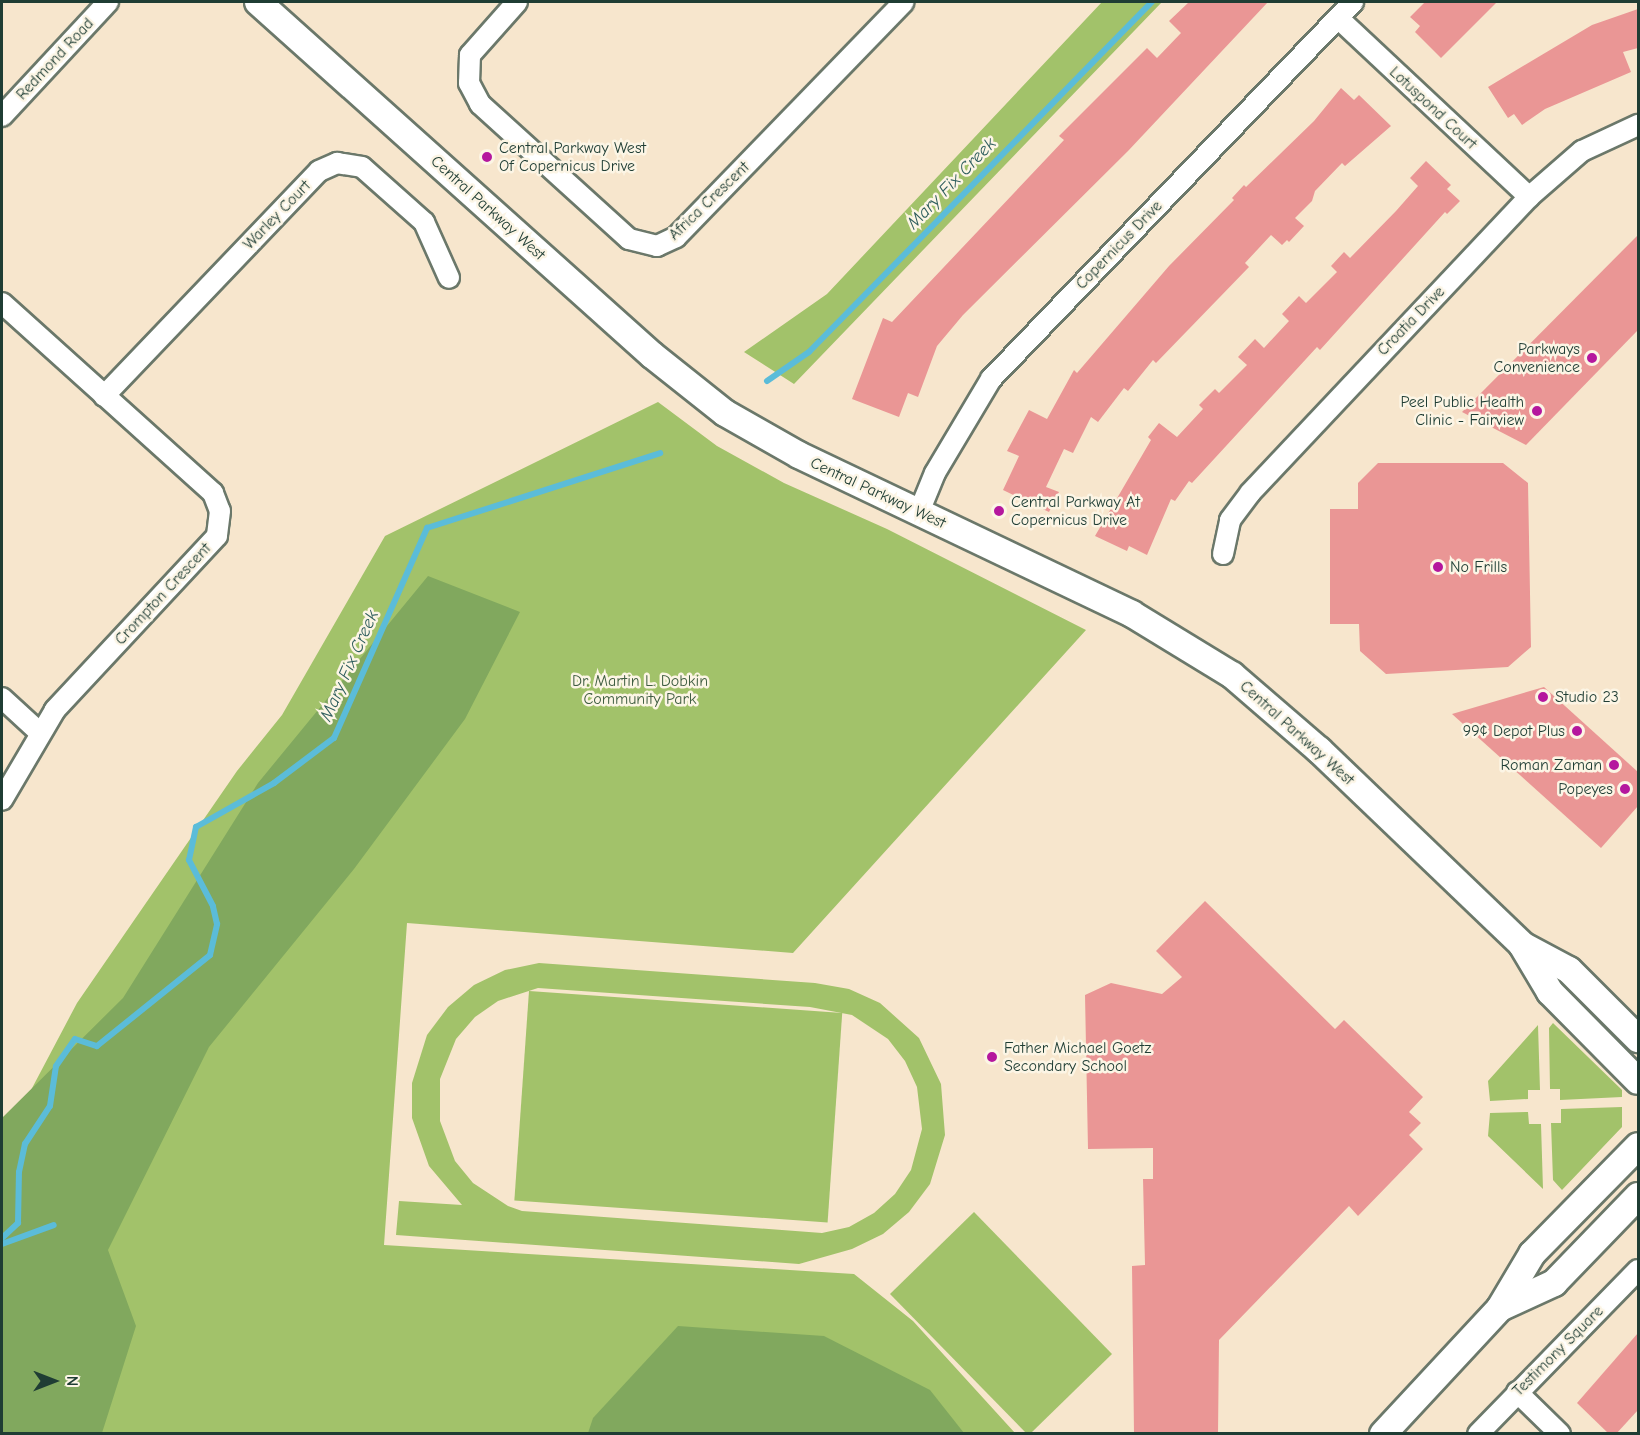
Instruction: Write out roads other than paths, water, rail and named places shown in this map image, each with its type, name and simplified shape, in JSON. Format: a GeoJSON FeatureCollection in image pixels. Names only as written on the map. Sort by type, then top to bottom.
{"type":"FeatureCollection","features":[{"type":"Feature","properties":{"kind":"street","name":"Redmond Road"},"geometry":{"type":"LineString","coordinates":[[2,116],[108,2]]}},
{"type":"Feature","properties":{"kind":"street","name":"Central Parkway West"},"geometry":{"type":"LineString","coordinates":[[258,2],[690,386],[761,435],[1132,614],[1232,675],[1319,750],[1522,945],[1550,992],[1638,1081]]}},
{"type":"Feature","properties":{"kind":"street","name":"Africa Crescent"},"geometry":{"type":"LineString","coordinates":[[517,2],[470,55],[469,83],[480,104],[629,239],[657,246],[676,237],[904,2]]}},
{"type":"Feature","properties":{"kind":"street","name":"Copernicus Drive"},"geometry":{"type":"LineString","coordinates":[[919,512],[935,473],[991,380],[1353,2]]}},
{"type":"Feature","properties":{"kind":"street","name":"Lotuspond Court"},"geometry":{"type":"LineString","coordinates":[[1338,18],[1529,197]]}},
{"type":"Feature","properties":{"kind":"street","name":"Croatia Drive"},"geometry":{"type":"LineString","coordinates":[[1223,554],[1230,520],[1250,492],[1529,197],[1582,151],[1638,125]]}},
{"type":"Feature","properties":{"kind":"street","name":"Warley Court"},"geometry":{"type":"LineString","coordinates":[[104,396],[319,171],[337,163],[362,166],[424,222],[449,278]]}},
{"type":"Feature","properties":{"kind":"street","name":"Crompton Crescent"},"geometry":{"type":"LineString","coordinates":[[2,303],[213,494],[220,511],[217,536],[55,710],[2,800]]}},
{"type":"Feature","properties":{"kind":"street"},"geometry":{"type":"LineString","coordinates":[[2,698],[40,733]]}},
{"type":"Feature","properties":{"kind":"street","name":"Central Parkway West"},"geometry":{"type":"LineString","coordinates":[[1522,945],[1569,970],[1638,1039]]}},
{"type":"Feature","properties":{"kind":"street"},"geometry":{"type":"LineString","coordinates":[[1383,1434],[1500,1308],[1532,1254],[1638,1146]]}},
{"type":"Feature","properties":{"kind":"street"},"geometry":{"type":"LineString","coordinates":[[1500,1308],[1554,1283],[1638,1196]]}},
{"type":"Feature","properties":{"kind":"street","name":"Testimony Square"},"geometry":{"type":"LineString","coordinates":[[1478,1434],[1638,1270]]}},
{"type":"Feature","properties":{"kind":"street"},"geometry":{"type":"LineString","coordinates":[[1517,1392],[1560,1434]]}},
{"type":"Feature","properties":{"kind":"waterway","name":"Mary Fix Creek"},"geometry":{"type":"LineString","coordinates":[[767,381],[809,352],[1152,2]]}},
{"type":"Feature","properties":{"kind":"waterway","name":"Mary Fix Creek"},"geometry":{"type":"LineString","coordinates":[[2,1238],[18,1223],[19,1172],[25,1144],[50,1106],[56,1066],[75,1039],[97,1046],[210,955],[217,924],[213,906],[189,860],[196,827],[274,783],[334,738],[427,528],[660,453]]}},
{"type":"Feature","properties":{"kind":"waterway"},"geometry":{"type":"LineString","coordinates":[[2,1244],[54,1225]]}},
{"type":"Feature","properties":{"kind":"place","name":"Central Parkway West Of Copernicus Drive"},"geometry":{"type":"Point","coordinates":[487,157]}},
{"type":"Feature","properties":{"kind":"place","name":"Parkways Convenience"},"geometry":{"type":"Point","coordinates":[1592,358]}},
{"type":"Feature","properties":{"kind":"place","name":"Peel Public Health Clinic - Fairview"},"geometry":{"type":"Point","coordinates":[1537,411]}},
{"type":"Feature","properties":{"kind":"place","name":"Central Parkway At Copernicus Drive"},"geometry":{"type":"Point","coordinates":[999,511]}},
{"type":"Feature","properties":{"kind":"place","name":"No Frills"},"geometry":{"type":"Point","coordinates":[1438,567]}},
{"type":"Feature","properties":{"kind":"place","name":"Studio 23"},"geometry":{"type":"Point","coordinates":[1543,697]}},
{"type":"Feature","properties":{"kind":"place","name":"99¢ Depot Plus"},"geometry":{"type":"Point","coordinates":[1577,731]}},
{"type":"Feature","properties":{"kind":"place","name":"Roman Zaman"},"geometry":{"type":"Point","coordinates":[1614,765]}},
{"type":"Feature","properties":{"kind":"place","name":"Popeyes"},"geometry":{"type":"Point","coordinates":[1625,789]}},
{"type":"Feature","properties":{"kind":"place","name":"Father Michael Goetz Secondary School"},"geometry":{"type":"Point","coordinates":[992,1057]}},
{"type":"Feature","properties":{"kind":"park label","name":"Dr. Martin L. Dobkin Community Park"},"geometry":{"type":"Point","coordinates":[640,690]}}]}
